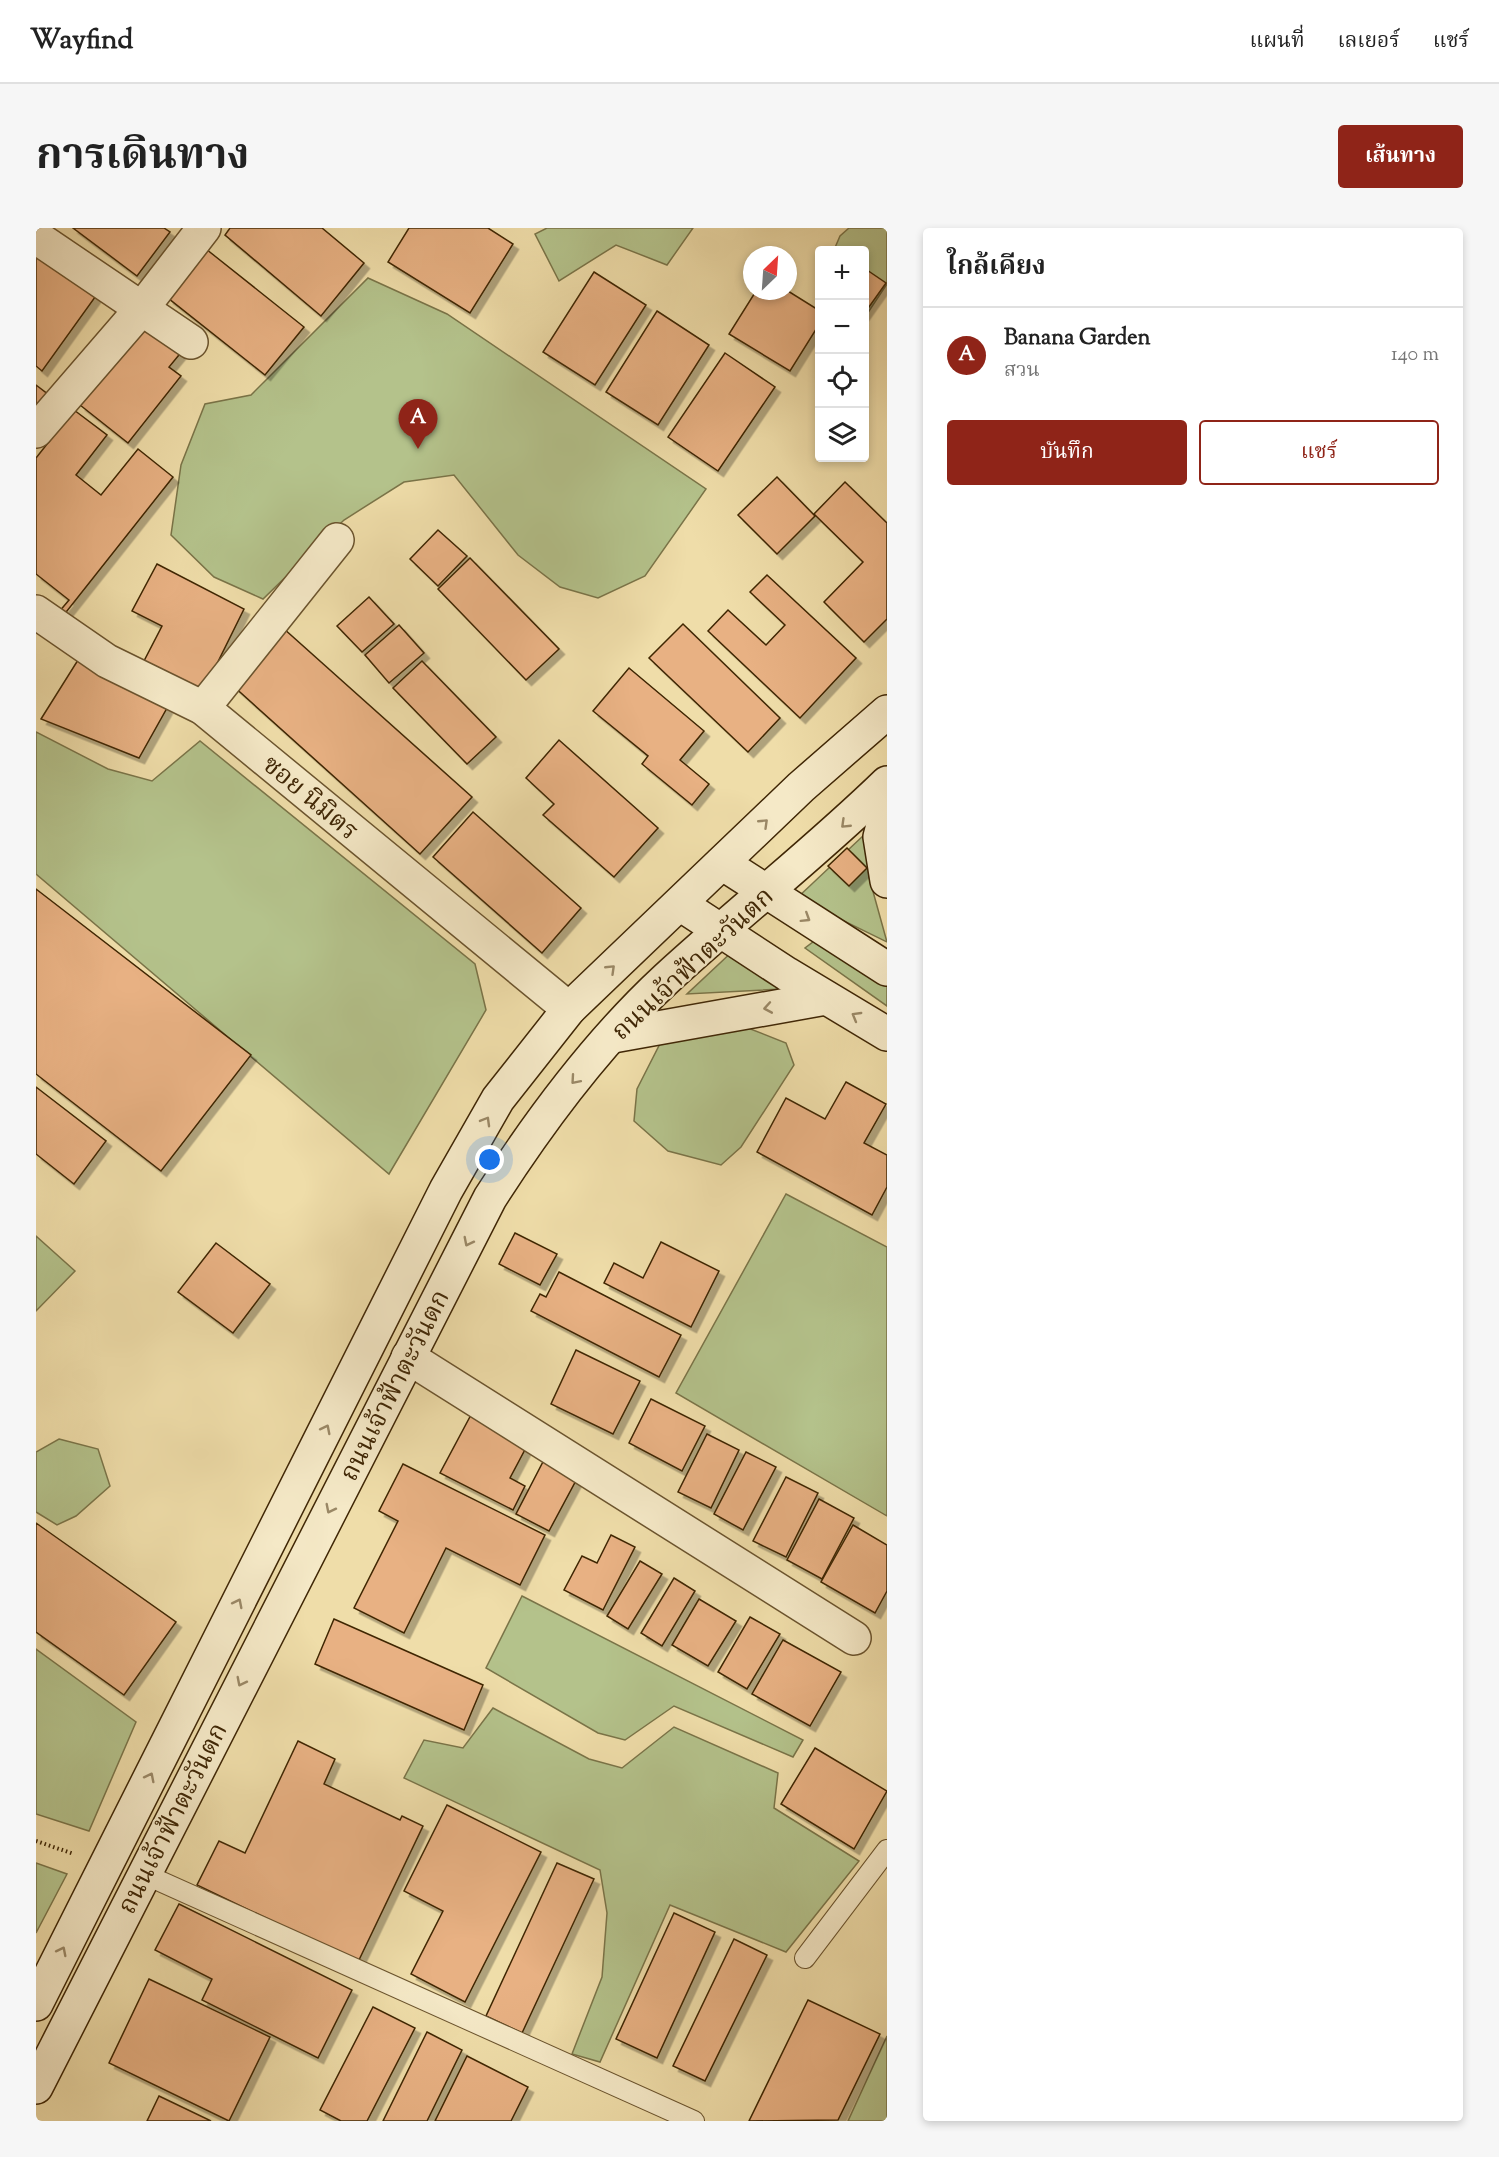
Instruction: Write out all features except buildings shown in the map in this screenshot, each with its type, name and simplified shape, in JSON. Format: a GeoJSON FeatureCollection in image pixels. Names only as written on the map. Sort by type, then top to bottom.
{"type":"FeatureCollection","features":[{"type":"Feature","properties":{"kind":"main road"},"geometry":{"type":"LineString","coordinates":[[36,431],[143,307],[204,228]]}},
{"type":"Feature","properties":{"kind":"main road"},"geometry":{"type":"LineString","coordinates":[[36,237],[192,342]]}},
{"type":"Feature","properties":{"kind":"main road"},"geometry":{"type":"LineString","coordinates":[[203,708],[337,540]]}},
{"type":"Feature","properties":{"kind":"main road","name":"ซอย นิมิตร"},"geometry":{"type":"LineString","coordinates":[[36,612],[107,661],[203,708],[569,1009]]}},
{"type":"Feature","properties":{"kind":"main road","name":"ถนนเจ้าฟ้าตะวันตก"},"geometry":{"type":"LineString","coordinates":[[36,2003],[446,1190],[498,1099],[569,1009],[801,787],[887,712]]}},
{"type":"Feature","properties":{"kind":"main road","name":"ถนนเจ้าฟ้าตะวันตก"},"geometry":{"type":"LineString","coordinates":[[36,2087],[408,1357],[503,1178],[563,1093],[665,980],[839,830],[887,783]]}},
{"type":"Feature","properties":{"kind":"main road"},"geometry":{"type":"LineString","coordinates":[[887,810],[880,837],[887,881]]}},
{"type":"Feature","properties":{"kind":"main road"},"geometry":{"type":"LineString","coordinates":[[722,863],[887,969]]}},
{"type":"Feature","properties":{"kind":"main road"},"geometry":{"type":"LineString","coordinates":[[680,904],[825,998],[887,1034]]}},
{"type":"Feature","properties":{"kind":"main road"},"geometry":{"type":"LineString","coordinates":[[613,1036],[825,998]]}},
{"type":"Feature","properties":{"kind":"main road"},"geometry":{"type":"LineString","coordinates":[[408,1357],[854,1638]]}},
{"type":"Feature","properties":{"kind":"lane"},"geometry":{"type":"LineString","coordinates":[[806,1958],[887,1850]]}},
{"type":"Feature","properties":{"kind":"lane"},"geometry":{"type":"LineString","coordinates":[[144,1874],[694,2121]]}},
{"type":"Feature","properties":{"kind":"green space"},"geometry":{"type":"Polygon","coordinates":[[[547,228],[693,228],[667,265],[616,245],[559,281],[535,234],[547,228]]]}},
{"type":"Feature","properties":{"kind":"green space"},"geometry":{"type":"Polygon","coordinates":[[[849,228],[887,228],[887,284],[869,311],[869,246],[836,246],[840,236],[849,228]]]}},
{"type":"Feature","properties":{"kind":"green space"},"geometry":{"type":"Polygon","coordinates":[[[368,278],[447,314],[706,489],[645,576],[598,598],[560,587],[518,555],[454,475],[404,482],[344,520],[263,599],[214,577],[171,535],[181,465],[205,404],[251,395],[368,278]]]}},
{"type":"Feature","properties":{"kind":"green space"},"geometry":{"type":"Polygon","coordinates":[[[36,732],[108,769],[152,781],[200,741],[475,964],[486,1010],[389,1174],[36,874],[36,732]]]}},
{"type":"Feature","properties":{"kind":"green space"},"geometry":{"type":"Polygon","coordinates":[[[865,834],[869,877],[887,942],[797,898],[865,834]]]}},
{"type":"Feature","properties":{"kind":"green space"},"geometry":{"type":"Polygon","coordinates":[[[751,934],[801,988],[687,994],[751,934]]]}},
{"type":"Feature","properties":{"kind":"green space"},"geometry":{"type":"Polygon","coordinates":[[[817,939],[887,981],[887,1006],[805,948],[817,939]]]}},
{"type":"Feature","properties":{"kind":"green space"},"geometry":{"type":"Polygon","coordinates":[[[668,1028],[748,1028],[786,1043],[794,1065],[741,1147],[721,1165],[668,1151],[634,1121],[637,1089],[668,1028]]]}},
{"type":"Feature","properties":{"kind":"green space"},"geometry":{"type":"Polygon","coordinates":[[[786,1194],[887,1247],[887,1516],[676,1393],[786,1194]]]}},
{"type":"Feature","properties":{"kind":"green space"},"geometry":{"type":"Polygon","coordinates":[[[36,1236],[75,1271],[36,1311],[36,1236]]]}},
{"type":"Feature","properties":{"kind":"green space"},"geometry":{"type":"Polygon","coordinates":[[[59,1439],[98,1449],[110,1486],[76,1516],[57,1525],[36,1512],[36,1452],[59,1439]]]}},
{"type":"Feature","properties":{"kind":"green space"},"geometry":{"type":"Polygon","coordinates":[[[522,1596],[803,1740],[793,1757],[674,1706],[625,1740],[598,1733],[486,1668],[522,1596]]]}},
{"type":"Feature","properties":{"kind":"green space"},"geometry":{"type":"Polygon","coordinates":[[[36,1649],[136,1722],[89,1831],[36,1814],[36,1649]]]}},
{"type":"Feature","properties":{"kind":"green space"},"geometry":{"type":"Polygon","coordinates":[[[493,1708],[589,1759],[622,1768],[674,1727],[778,1773],[774,1808],[859,1861],[786,1952],[670,1905],[600,2062],[572,2054],[602,1977],[607,1913],[600,1870],[404,1778],[424,1740],[463,1748],[493,1708]]]}},
{"type":"Feature","properties":{"kind":"green space"},"geometry":{"type":"Polygon","coordinates":[[[36,1863],[67,1874],[36,1933],[36,1863]]]}},
{"type":"Feature","properties":{"kind":"green space"},"geometry":{"type":"Polygon","coordinates":[[[887,2036],[887,2121],[848,2121],[887,2036]]]}},
{"type":"Feature","properties":{"kind":"place","name":"Banana Garden"},"geometry":{"type":"Point","coordinates":[418,449]}}]}
